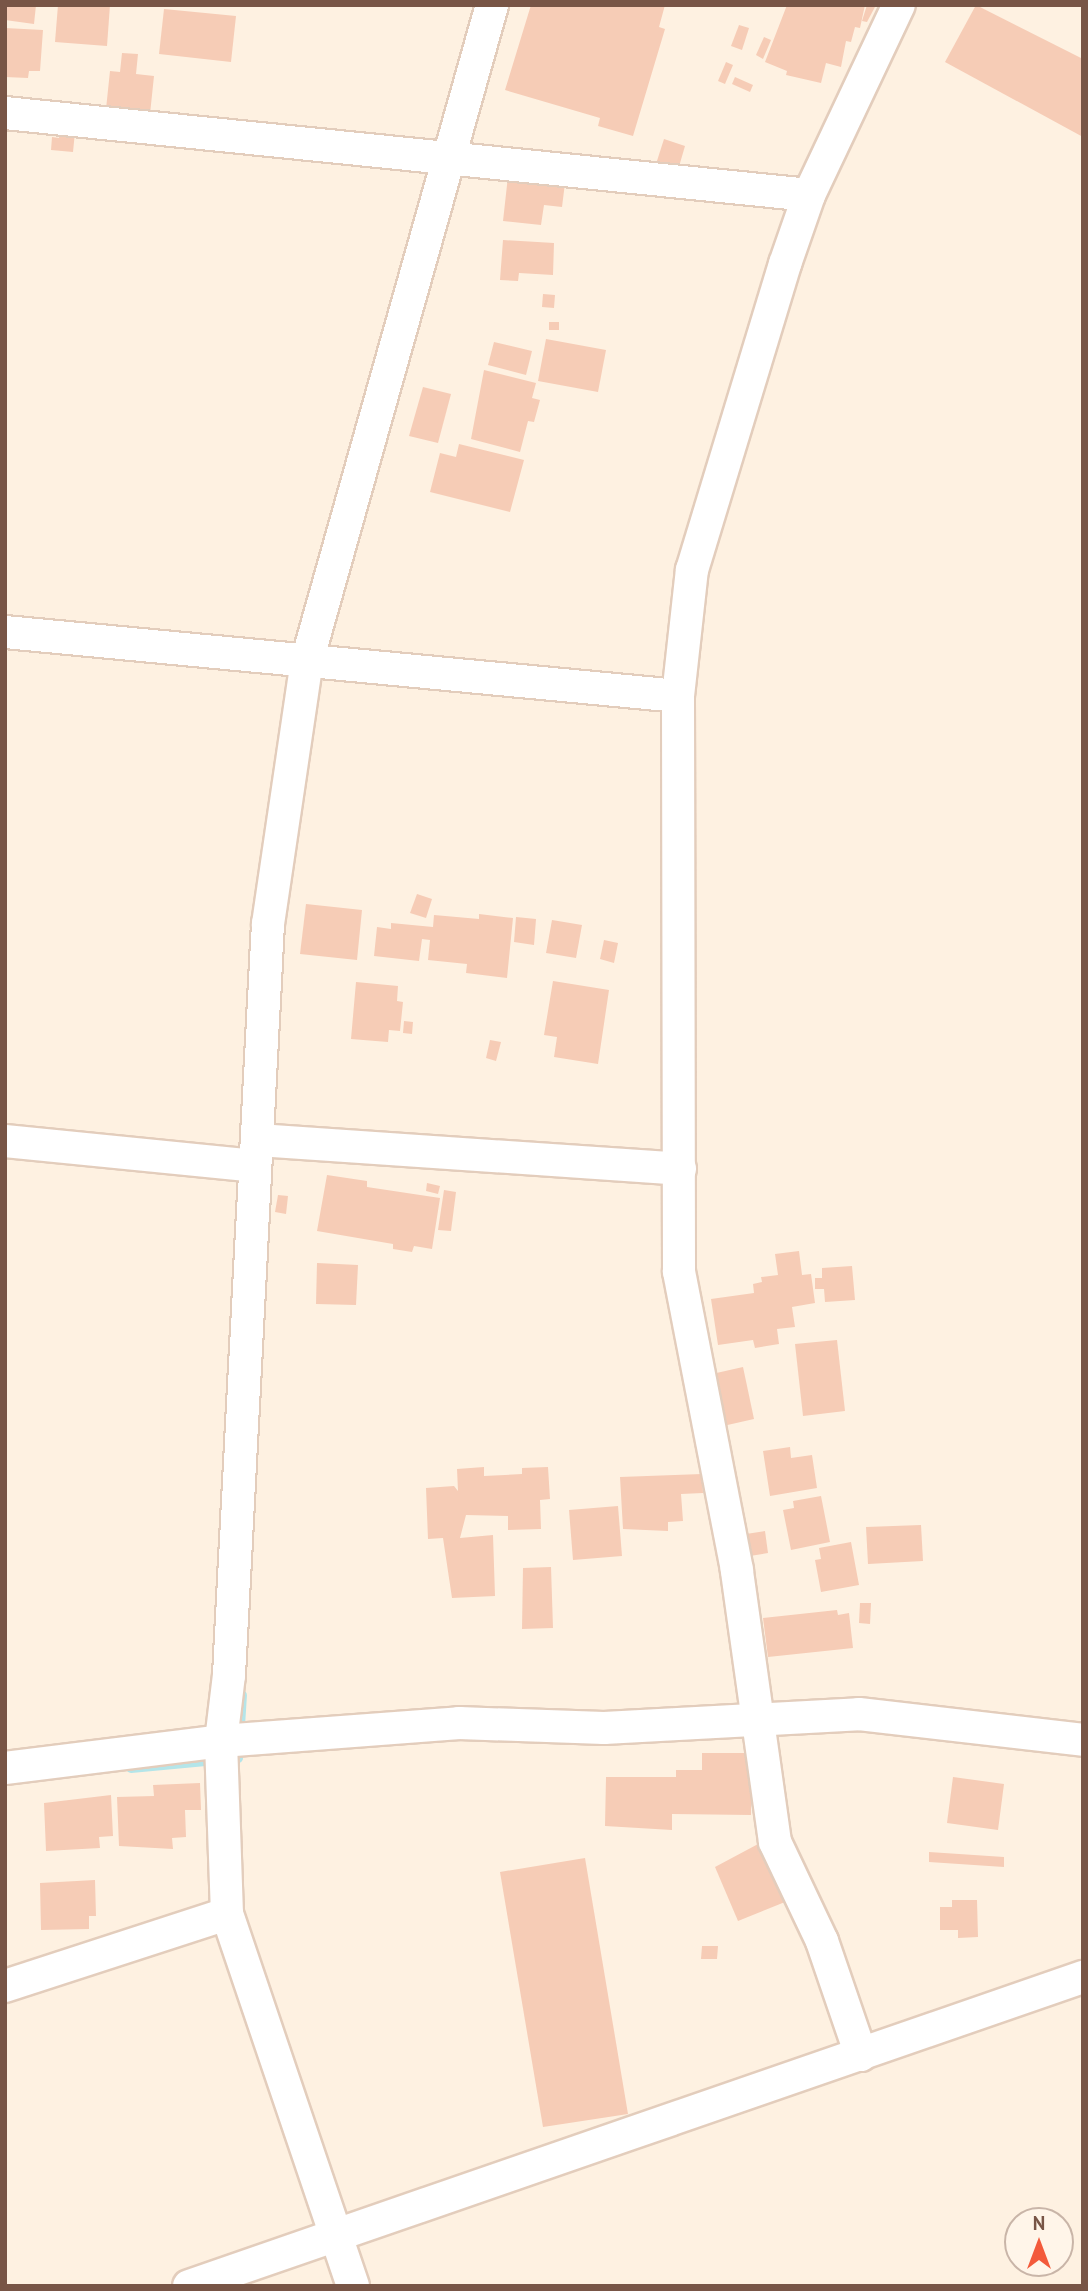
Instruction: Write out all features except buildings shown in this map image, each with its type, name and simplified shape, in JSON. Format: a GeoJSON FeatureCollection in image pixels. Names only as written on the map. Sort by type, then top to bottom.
{"type":"FeatureCollection","features":[{"type":"Feature","properties":{"kind":"street"},"geometry":{"type":"LineString","coordinates":[[353,2286],[226,1914],[221,1741],[229,1675],[268,924],[306,661],[492,5]]}},
{"type":"Feature","properties":{"kind":"street"},"geometry":{"type":"LineString","coordinates":[[861,2055],[822,1941],[775,1842],[761,1719],[723,1485],[679,1272],[678,696],[692,570],[809,195],[899,5]]}},
{"type":"Feature","properties":{"kind":"street"},"geometry":{"type":"LineString","coordinates":[[5,113],[809,195]]}},
{"type":"Feature","properties":{"kind":"street"},"geometry":{"type":"LineString","coordinates":[[5,632],[678,696]]}},
{"type":"Feature","properties":{"kind":"street"},"geometry":{"type":"LineString","coordinates":[[5,1141],[680,1169]]}},
{"type":"Feature","properties":{"kind":"street"},"geometry":{"type":"LineString","coordinates":[[5,1768],[221,1741],[459,1723],[604,1728],[859,1714],[1083,1740]]}},
{"type":"Feature","properties":{"kind":"street"},"geometry":{"type":"LineString","coordinates":[[5,1986],[226,1914]]}},
{"type":"Feature","properties":{"kind":"street"},"geometry":{"type":"LineString","coordinates":[[189,2286],[1083,1977]]}},
{"type":"Feature","properties":{"kind":"waterway"},"geometry":{"type":"LineString","coordinates":[[131,1768],[238,1758],[242,1695]]}}]}
